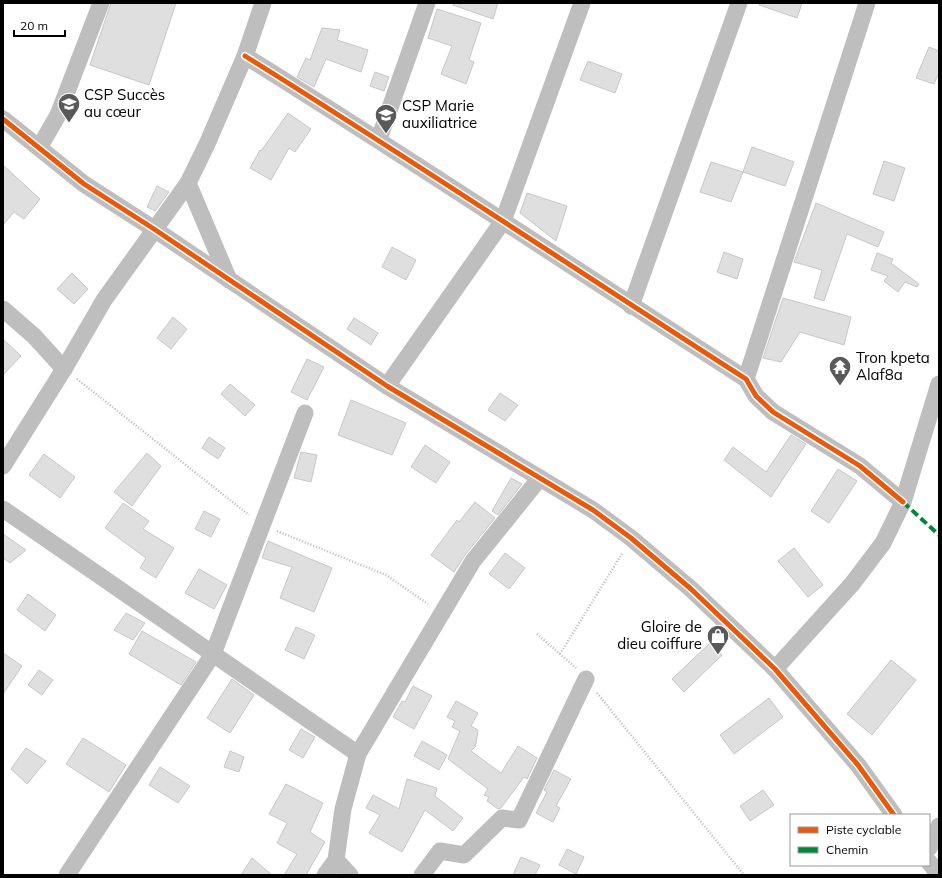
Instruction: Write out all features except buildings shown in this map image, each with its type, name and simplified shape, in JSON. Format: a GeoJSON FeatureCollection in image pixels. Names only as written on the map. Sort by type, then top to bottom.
{"type":"FeatureCollection","features":[{"type":"Feature","properties":{"kind":"street"},"geometry":{"type":"LineString","coordinates":[[39,148],[58,115],[101,3]]}},
{"type":"Feature","properties":{"kind":"street"},"geometry":{"type":"LineString","coordinates":[[3,466],[64,369],[104,300],[188,183],[207,144],[245,56],[264,3]]}},
{"type":"Feature","properties":{"kind":"street"},"geometry":{"type":"LineString","coordinates":[[379,139],[427,3]]}},
{"type":"Feature","properties":{"kind":"street"},"geometry":{"type":"LineString","coordinates":[[387,386],[504,221],[582,3]]}},
{"type":"Feature","properties":{"kind":"street"},"geometry":{"type":"LineString","coordinates":[[631,306],[739,3]]}},
{"type":"Feature","properties":{"kind":"street"},"geometry":{"type":"LineString","coordinates":[[746,379],[867,3]]}},
{"type":"Feature","properties":{"kind":"street"},"geometry":{"type":"LineString","coordinates":[[245,56],[379,139],[631,306],[746,379],[756,396],[773,412],[860,466],[903,502]]}},
{"type":"Feature","properties":{"kind":"street"},"geometry":{"type":"LineString","coordinates":[[3,119],[84,184],[154,229],[387,386],[593,510],[631,538],[691,589],[775,668],[858,765],[893,814]]}},
{"type":"Feature","properties":{"kind":"street"},"geometry":{"type":"LineString","coordinates":[[188,183],[229,280]]}},
{"type":"Feature","properties":{"kind":"street"},"geometry":{"type":"LineString","coordinates":[[3,308],[34,336],[64,369]]}},
{"type":"Feature","properties":{"kind":"street"},"geometry":{"type":"LineString","coordinates":[[775,668],[852,584],[883,543],[903,502],[939,384]]}},
{"type":"Feature","properties":{"kind":"street"},"geometry":{"type":"LineString","coordinates":[[67,875],[213,654],[305,413]]}},
{"type":"Feature","properties":{"kind":"street"},"geometry":{"type":"LineString","coordinates":[[325,875],[336,860],[343,809],[358,754],[472,561],[540,478]]}},
{"type":"Feature","properties":{"kind":"street"},"geometry":{"type":"LineString","coordinates":[[3,508],[358,754]]}},
{"type":"Feature","properties":{"kind":"street"},"geometry":{"type":"LineString","coordinates":[[422,875],[440,850],[464,855],[502,818],[519,820],[586,679]]}},
{"type":"Feature","properties":{"kind":"street"},"geometry":{"type":"LineString","coordinates":[[930,846],[939,826]]}},
{"type":"Feature","properties":{"kind":"street"},"geometry":{"type":"LineString","coordinates":[[336,860],[350,875]]}},
{"type":"Feature","properties":{"kind":"path"},"geometry":{"type":"LineString","coordinates":[[64,369],[262,525],[386,575],[442,614]]}},
{"type":"Feature","properties":{"kind":"path"},"geometry":{"type":"LineString","coordinates":[[560,654],[631,538]]}},
{"type":"Feature","properties":{"kind":"path"},"geometry":{"type":"LineString","coordinates":[[537,634],[576,667],[744,875]]}},
{"type":"Feature","properties":{"kind":"marked path"},"geometry":{"type":"LineString","coordinates":[[903,502],[939,535]]}},
{"type":"Feature","properties":{"kind":"cycle path"},"geometry":{"type":"LineString","coordinates":[[245,56],[746,379],[756,396],[773,412],[860,466],[903,502]]}},
{"type":"Feature","properties":{"kind":"cycle path"},"geometry":{"type":"LineString","coordinates":[[3,119],[84,184],[154,229],[387,386],[593,510],[631,538],[691,589],[775,669],[858,765],[893,814]]}},
{"type":"Feature","properties":{"kind":"place","name":"CSP Succès au cœur"},"geometry":{"type":"Point","coordinates":[69,124]}},
{"type":"Feature","properties":{"kind":"place","name":"CSP Marie auxiliatrice"},"geometry":{"type":"Point","coordinates":[386,134]}},
{"type":"Feature","properties":{"kind":"place","name":"Tron kpeta Alaf8a"},"geometry":{"type":"Point","coordinates":[840,386]}},
{"type":"Feature","properties":{"kind":"place","name":"Gloire de dieu coiffure"},"geometry":{"type":"Point","coordinates":[718,656]}}]}
